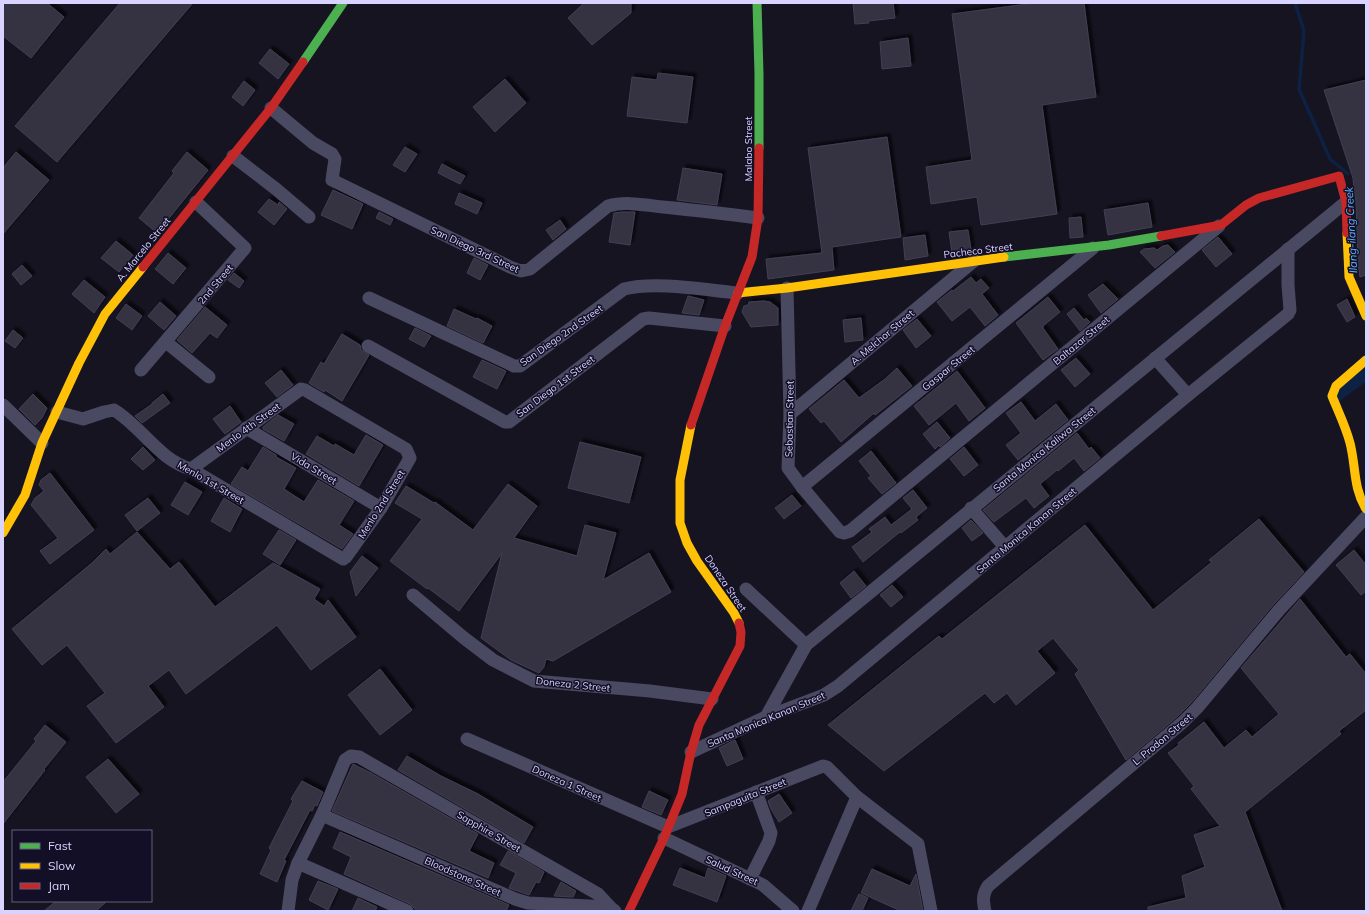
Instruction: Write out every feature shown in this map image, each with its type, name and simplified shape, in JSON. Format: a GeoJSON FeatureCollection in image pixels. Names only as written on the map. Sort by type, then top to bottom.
{"type":"FeatureCollection","features":[{"type":"Feature","properties":{"kind":"street","name":"A. Marcelo Street"},"geometry":{"type":"LineString","coordinates":[[3,533],[25,495],[42,444],[79,363],[105,314],[271,108],[343,3]]}},
{"type":"Feature","properties":{"kind":"street","name":"Malabo Street"},"geometry":{"type":"LineString","coordinates":[[738,293],[752,257],[758,218],[759,74],[757,3]]}},
{"type":"Feature","properties":{"kind":"street","name":"San Diego 3rd Street"},"geometry":{"type":"LineString","coordinates":[[271,108],[313,143],[332,154],[335,159],[332,180],[521,271],[530,269],[608,206],[627,203],[758,218]]}},
{"type":"Feature","properties":{"kind":"street"},"geometry":{"type":"LineString","coordinates":[[233,156],[309,217]]}},
{"type":"Feature","properties":{"kind":"street","name":"Baltazar Street"},"geometry":{"type":"LineString","coordinates":[[840,532],[844,533],[850,530],[1246,205],[1259,198],[1339,176],[1346,202]]}},
{"type":"Feature","properties":{"kind":"street","name":"2nd Street"},"geometry":{"type":"LineString","coordinates":[[141,370],[245,248],[196,202]]}},
{"type":"Feature","properties":{"kind":"street"},"geometry":{"type":"LineString","coordinates":[[1346,202],[1349,277],[1366,316]]}},
{"type":"Feature","properties":{"kind":"street","name":"Santa Monica Kaliwa Street"},"geometry":{"type":"LineString","coordinates":[[766,717],[806,645],[971,508],[1346,202]]}},
{"type":"Feature","properties":{"kind":"street","name":"Pacheco Street"},"geometry":{"type":"LineString","coordinates":[[738,293],[788,288],[975,260],[1093,248],[1221,225]]}},
{"type":"Feature","properties":{"kind":"street","name":"Gaspar Street"},"geometry":{"type":"LineString","coordinates":[[802,488],[1093,248]]}},
{"type":"Feature","properties":{"kind":"street","name":"Santa Monica Kanan Street"},"geometry":{"type":"LineString","coordinates":[[691,752],[766,717],[824,695],[838,686],[1188,395],[1288,314],[1290,310],[1288,249]]}},
{"type":"Feature","properties":{"kind":"street","name":"A. Melchor Street"},"geometry":{"type":"LineString","coordinates":[[790,414],[975,260]]}},
{"type":"Feature","properties":{"kind":"street","name":"San Diego 2nd Street"},"geometry":{"type":"LineString","coordinates":[[369,298],[514,366],[520,366],[624,289],[633,287],[675,287],[738,293]]}},
{"type":"Feature","properties":{"kind":"street","name":"Sebastian Street"},"geometry":{"type":"LineString","coordinates":[[788,288],[790,414],[788,468],[802,488],[840,532]]}},
{"type":"Feature","properties":{"kind":"street","name":"Doneza Street"},"geometry":{"type":"LineString","coordinates":[[634,910],[682,794],[698,725],[740,646],[741,633],[737,619],[702,568],[688,544],[680,523],[680,480],[689,430],[738,293]]}},
{"type":"Feature","properties":{"kind":"street","name":"San Diego 1st Street"},"geometry":{"type":"LineString","coordinates":[[368,346],[505,422],[509,422],[643,319],[650,318],[725,326]]}},
{"type":"Feature","properties":{"kind":"street"},"geometry":{"type":"LineString","coordinates":[[166,342],[209,377]]}},
{"type":"Feature","properties":{"kind":"street"},"geometry":{"type":"LineString","coordinates":[[1155,358],[1188,395]]}},
{"type":"Feature","properties":{"kind":"street"},"geometry":{"type":"LineString","coordinates":[[1366,360],[1336,386],[1332,396],[1350,444],[1357,493],[1361,503],[1366,509]]}},
{"type":"Feature","properties":{"kind":"street","name":"Menlo 4th Street"},"geometry":{"type":"LineString","coordinates":[[191,469],[300,389],[305,390],[406,449]]}},
{"type":"Feature","properties":{"kind":"street"},"geometry":{"type":"LineString","coordinates":[[3,404],[42,444]]}},
{"type":"Feature","properties":{"kind":"street","name":"Menlo 1st Street"},"geometry":{"type":"LineString","coordinates":[[57,412],[83,419],[114,410],[123,416],[154,446],[180,466],[191,469],[340,558],[343,559],[346,557]]}},
{"type":"Feature","properties":{"kind":"street","name":"Vida Street"},"geometry":{"type":"LineString","coordinates":[[246,428],[381,508]]}},
{"type":"Feature","properties":{"kind":"street","name":"Menlo 2nd Street"},"geometry":{"type":"LineString","coordinates":[[346,557],[381,508],[410,458],[406,449]]}},
{"type":"Feature","properties":{"kind":"street"},"geometry":{"type":"LineString","coordinates":[[971,508],[1005,547]]}},
{"type":"Feature","properties":{"kind":"street","name":"L. Prodon Street"},"geometry":{"type":"LineString","coordinates":[[985,911],[983,897],[988,886],[1187,719],[1279,610],[1366,517]]}},
{"type":"Feature","properties":{"kind":"street"},"geometry":{"type":"LineString","coordinates":[[746,589],[806,645]]}},
{"type":"Feature","properties":{"kind":"street","name":"Doneza 2 Street"},"geometry":{"type":"LineString","coordinates":[[413,595],[464,638],[493,660],[534,682],[650,691],[712,699]]}},
{"type":"Feature","properties":{"kind":"street","name":"Doneza 1 Street"},"geometry":{"type":"LineString","coordinates":[[467,739],[666,832]]}},
{"type":"Feature","properties":{"kind":"street","name":"Sapphire Street"},"geometry":{"type":"LineString","coordinates":[[322,815],[345,760],[351,756],[359,757],[598,894],[613,909]]}},
{"type":"Feature","properties":{"kind":"street","name":"Sampaguita Street"},"geometry":{"type":"LineString","coordinates":[[666,832],[756,792],[823,766],[830,770],[857,797]]}},
{"type":"Feature","properties":{"kind":"street"},"geometry":{"type":"LineString","coordinates":[[750,879],[771,833],[756,792]]}},
{"type":"Feature","properties":{"kind":"street"},"geometry":{"type":"LineString","coordinates":[[808,911],[857,797],[918,844],[931,911]]}},
{"type":"Feature","properties":{"kind":"street"},"geometry":{"type":"LineString","coordinates":[[288,911],[292,880],[298,863],[322,815]]}},
{"type":"Feature","properties":{"kind":"street","name":"Bloodstone Street"},"geometry":{"type":"LineString","coordinates":[[322,815],[515,899],[526,907],[613,909]]}},
{"type":"Feature","properties":{"kind":"street","name":"Salud Street"},"geometry":{"type":"LineString","coordinates":[[666,832],[763,885],[794,911]]}},
{"type":"Feature","properties":{"kind":"street"},"geometry":{"type":"LineString","coordinates":[[298,863],[407,911]]}},
{"type":"Feature","properties":{"kind":"building"},"geometry":{"type":"Polygon","coordinates":[[[3,3],[47,3],[64,17],[31,58],[3,36],[3,3]]]}},
{"type":"Feature","properties":{"kind":"building"},"geometry":{"type":"Polygon","coordinates":[[[120,3],[193,3],[57,162],[15,126],[120,3]]]}},
{"type":"Feature","properties":{"kind":"building"},"geometry":{"type":"Polygon","coordinates":[[[584,3],[631,3],[631,13],[592,45],[568,18],[584,3]]]}},
{"type":"Feature","properties":{"kind":"building"},"geometry":{"type":"Polygon","coordinates":[[[853,3],[893,3],[895,18],[855,24],[853,3]]]}},
{"type":"Feature","properties":{"kind":"building"},"geometry":{"type":"Polygon","coordinates":[[[1035,3],[1084,3],[1096,97],[1042,105],[1057,214],[981,225],[977,197],[931,204],[926,167],[972,160],[952,14],[1035,3]]]}},
{"type":"Feature","properties":{"kind":"building"},"geometry":{"type":"Polygon","coordinates":[[[908,38],[911,66],[882,69],[880,42],[908,38]]]}},
{"type":"Feature","properties":{"kind":"building"},"geometry":{"type":"Polygon","coordinates":[[[270,49],[289,64],[278,79],[259,63],[270,49]]]}},
{"type":"Feature","properties":{"kind":"building"},"geometry":{"type":"Polygon","coordinates":[[[658,73],[693,77],[687,123],[627,116],[632,77],[657,80],[658,73]]]}},
{"type":"Feature","properties":{"kind":"building"},"geometry":{"type":"Polygon","coordinates":[[[505,79],[526,103],[495,132],[473,107],[505,79]]]}},
{"type":"Feature","properties":{"kind":"building"},"geometry":{"type":"Polygon","coordinates":[[[1366,80],[1366,275],[1360,277],[1358,266],[1356,202],[1353,178],[1324,90],[1366,80]]]}},
{"type":"Feature","properties":{"kind":"building"},"geometry":{"type":"Polygon","coordinates":[[[244,81],[255,90],[243,106],[232,97],[244,81]]]}},
{"type":"Feature","properties":{"kind":"building"},"geometry":{"type":"Polygon","coordinates":[[[887,137],[901,237],[832,247],[834,270],[768,279],[766,259],[822,253],[808,148],[887,137]]]}},
{"type":"Feature","properties":{"kind":"building"},"geometry":{"type":"Polygon","coordinates":[[[405,147],[417,154],[405,172],[393,165],[405,147]]]}},
{"type":"Feature","properties":{"kind":"building"},"geometry":{"type":"Polygon","coordinates":[[[16,152],[49,180],[3,234],[3,168],[16,152]]]}},
{"type":"Feature","properties":{"kind":"building"},"geometry":{"type":"Polygon","coordinates":[[[187,152],[208,170],[157,233],[139,218],[174,173],[172,171],[187,152]]]}},
{"type":"Feature","properties":{"kind":"building"},"geometry":{"type":"Polygon","coordinates":[[[442,164],[465,176],[460,184],[438,173],[442,164]]]}},
{"type":"Feature","properties":{"kind":"building"},"geometry":{"type":"Polygon","coordinates":[[[683,168],[722,174],[717,205],[677,200],[683,168]]]}},
{"type":"Feature","properties":{"kind":"building"},"geometry":{"type":"Polygon","coordinates":[[[333,190],[363,204],[352,229],[321,215],[333,190]]]}},
{"type":"Feature","properties":{"kind":"building"},"geometry":{"type":"Polygon","coordinates":[[[459,193],[482,203],[477,214],[455,204],[459,193]]]}},
{"type":"Feature","properties":{"kind":"building"},"geometry":{"type":"Polygon","coordinates":[[[269,199],[278,205],[279,202],[287,209],[274,225],[258,212],[269,199]]]}},
{"type":"Feature","properties":{"kind":"building"},"geometry":{"type":"Polygon","coordinates":[[[1148,203],[1152,227],[1108,235],[1104,210],[1148,203]]]}},
{"type":"Feature","properties":{"kind":"building"},"geometry":{"type":"Polygon","coordinates":[[[379,212],[393,219],[390,225],[376,218],[379,212]]]}},
{"type":"Feature","properties":{"kind":"building"},"geometry":{"type":"Polygon","coordinates":[[[635,212],[630,245],[609,242],[614,213],[635,212]]]}},
{"type":"Feature","properties":{"kind":"building"},"geometry":{"type":"Polygon","coordinates":[[[1081,217],[1083,237],[1070,238],[1069,218],[1081,217]]]}},
{"type":"Feature","properties":{"kind":"building"},"geometry":{"type":"Polygon","coordinates":[[[560,220],[566,229],[553,240],[546,230],[560,220]]]}},
{"type":"Feature","properties":{"kind":"building"},"geometry":{"type":"Polygon","coordinates":[[[968,230],[971,250],[952,253],[949,232],[968,230]]]}},
{"type":"Feature","properties":{"kind":"building"},"geometry":{"type":"Polygon","coordinates":[[[925,235],[928,256],[905,260],[903,238],[925,235]]]}},
{"type":"Feature","properties":{"kind":"building"},"geometry":{"type":"Polygon","coordinates":[[[1218,237],[1232,254],[1216,267],[1202,250],[1218,237]]]}},
{"type":"Feature","properties":{"kind":"building"},"geometry":{"type":"Polygon","coordinates":[[[116,241],[133,255],[119,272],[101,258],[116,241]]]}},
{"type":"Feature","properties":{"kind":"building"},"geometry":{"type":"Polygon","coordinates":[[[1168,245],[1175,252],[1155,268],[1140,252],[1144,249],[1154,248],[1157,250],[1168,245]]]}},
{"type":"Feature","properties":{"kind":"building"},"geometry":{"type":"Polygon","coordinates":[[[168,253],[186,268],[173,284],[155,269],[168,253]]]}},
{"type":"Feature","properties":{"kind":"building"},"geometry":{"type":"Polygon","coordinates":[[[474,258],[488,265],[480,280],[467,273],[474,258]]]}},
{"type":"Feature","properties":{"kind":"building"},"geometry":{"type":"Polygon","coordinates":[[[22,265],[32,276],[21,285],[12,274],[22,265]]]}},
{"type":"Feature","properties":{"kind":"building"},"geometry":{"type":"Polygon","coordinates":[[[234,273],[244,281],[239,288],[228,280],[234,273]]]}},
{"type":"Feature","properties":{"kind":"building"},"geometry":{"type":"Polygon","coordinates":[[[971,277],[976,283],[981,279],[989,288],[982,294],[998,315],[985,326],[970,307],[952,321],[937,302],[971,277]]]}},
{"type":"Feature","properties":{"kind":"building"},"geometry":{"type":"Polygon","coordinates":[[[84,280],[105,297],[94,313],[72,294],[84,280]]]}},
{"type":"Feature","properties":{"kind":"building"},"geometry":{"type":"Polygon","coordinates":[[[1103,284],[1118,299],[1101,313],[1088,295],[1103,284]]]}},
{"type":"Feature","properties":{"kind":"building"},"geometry":{"type":"Polygon","coordinates":[[[688,296],[704,300],[699,315],[682,313],[688,296]]]}},
{"type":"Feature","properties":{"kind":"building"},"geometry":{"type":"Polygon","coordinates":[[[1048,297],[1060,312],[1043,326],[1043,328],[1058,349],[1043,360],[1016,323],[1048,297]]]}},
{"type":"Feature","properties":{"kind":"building"},"geometry":{"type":"Polygon","coordinates":[[[1347,299],[1355,317],[1347,322],[1337,305],[1347,299]]]}},
{"type":"Feature","properties":{"kind":"building"},"geometry":{"type":"Polygon","coordinates":[[[160,302],[176,316],[164,330],[148,316],[160,302]]]}},
{"type":"Feature","properties":{"kind":"building"},"geometry":{"type":"Polygon","coordinates":[[[749,302],[770,302],[778,308],[778,325],[751,327],[742,312],[744,306],[748,305],[749,302]]]}},
{"type":"Feature","properties":{"kind":"building"},"geometry":{"type":"Polygon","coordinates":[[[126,304],[142,316],[132,330],[116,318],[126,304]]]}},
{"type":"Feature","properties":{"kind":"building"},"geometry":{"type":"Polygon","coordinates":[[[205,307],[227,325],[217,338],[210,333],[192,353],[177,340],[205,307]]]}},
{"type":"Feature","properties":{"kind":"building"},"geometry":{"type":"Polygon","coordinates":[[[1074,308],[1084,320],[1086,318],[1090,322],[1080,331],[1067,314],[1074,308]]]}},
{"type":"Feature","properties":{"kind":"building"},"geometry":{"type":"Polygon","coordinates":[[[454,309],[492,326],[483,343],[447,326],[454,309]]]}},
{"type":"Feature","properties":{"kind":"building"},"geometry":{"type":"Polygon","coordinates":[[[861,318],[863,340],[845,342],[843,320],[861,318]]]}},
{"type":"Feature","properties":{"kind":"building"},"geometry":{"type":"Polygon","coordinates":[[[917,319],[931,336],[916,348],[903,330],[917,319]]]}},
{"type":"Feature","properties":{"kind":"building"},"geometry":{"type":"Polygon","coordinates":[[[415,328],[431,336],[424,347],[409,339],[415,328]]]}},
{"type":"Feature","properties":{"kind":"building"},"geometry":{"type":"Polygon","coordinates":[[[13,330],[23,338],[15,348],[5,341],[13,330]]]}},
{"type":"Feature","properties":{"kind":"building"},"geometry":{"type":"Polygon","coordinates":[[[342,334],[360,345],[361,350],[369,355],[342,401],[325,390],[324,392],[309,383],[321,362],[324,364],[342,334]]]}},
{"type":"Feature","properties":{"kind":"building"},"geometry":{"type":"Polygon","coordinates":[[[1076,358],[1090,374],[1075,387],[1061,370],[1076,358]]]}},
{"type":"Feature","properties":{"kind":"building"},"geometry":{"type":"Polygon","coordinates":[[[482,360],[506,371],[497,389],[473,377],[482,360]]]}},
{"type":"Feature","properties":{"kind":"building"},"geometry":{"type":"Polygon","coordinates":[[[897,368],[912,386],[875,415],[874,413],[841,442],[824,421],[821,423],[809,409],[844,380],[859,398],[897,368]]]}},
{"type":"Feature","properties":{"kind":"building"},"geometry":{"type":"Polygon","coordinates":[[[281,370],[293,385],[277,397],[265,383],[281,370]]]}},
{"type":"Feature","properties":{"kind":"building"},"geometry":{"type":"Polygon","coordinates":[[[957,371],[985,408],[969,421],[956,403],[929,425],[914,406],[957,371]]]}},
{"type":"Feature","properties":{"kind":"building"},"geometry":{"type":"Polygon","coordinates":[[[33,394],[47,408],[42,418],[35,425],[19,409],[33,394]]]}},
{"type":"Feature","properties":{"kind":"building"},"geometry":{"type":"Polygon","coordinates":[[[163,394],[170,403],[142,423],[135,416],[163,394]]]}},
{"type":"Feature","properties":{"kind":"building"},"geometry":{"type":"Polygon","coordinates":[[[1021,402],[1035,421],[1056,404],[1068,420],[1018,460],[1006,445],[1021,433],[1006,413],[1021,402]]]}},
{"type":"Feature","properties":{"kind":"building"},"geometry":{"type":"Polygon","coordinates":[[[230,406],[241,422],[225,434],[213,419],[230,406]]]}},
{"type":"Feature","properties":{"kind":"building"},"geometry":{"type":"Polygon","coordinates":[[[278,415],[294,424],[284,441],[263,429],[263,427],[278,415]]]}},
{"type":"Feature","properties":{"kind":"building"},"geometry":{"type":"Polygon","coordinates":[[[937,422],[950,438],[940,447],[939,445],[935,449],[923,434],[937,422]]]}},
{"type":"Feature","properties":{"kind":"building"},"geometry":{"type":"Polygon","coordinates":[[[1077,433],[1089,449],[1091,447],[1100,458],[1084,471],[1074,458],[1040,484],[1049,496],[1034,508],[1026,498],[994,522],[983,510],[1077,433]]]}},
{"type":"Feature","properties":{"kind":"building"},"geometry":{"type":"Polygon","coordinates":[[[366,435],[383,445],[359,486],[306,454],[317,436],[354,455],[366,435]]]}},
{"type":"Feature","properties":{"kind":"building"},"geometry":{"type":"Polygon","coordinates":[[[580,442],[641,457],[629,503],[568,488],[580,442]]]}},
{"type":"Feature","properties":{"kind":"building"},"geometry":{"type":"Polygon","coordinates":[[[143,447],[155,460],[143,470],[131,459],[143,447]]]}},
{"type":"Feature","properties":{"kind":"building"},"geometry":{"type":"Polygon","coordinates":[[[263,447],[276,455],[276,457],[296,468],[284,489],[304,502],[318,480],[354,501],[339,525],[353,534],[342,549],[231,484],[242,467],[248,471],[263,447]]]}},
{"type":"Feature","properties":{"kind":"building"},"geometry":{"type":"Polygon","coordinates":[[[964,447],[978,465],[964,476],[950,459],[964,447]]]}},
{"type":"Feature","properties":{"kind":"building"},"geometry":{"type":"Polygon","coordinates":[[[871,451],[896,483],[882,494],[868,478],[871,476],[859,461],[871,451]]]}},
{"type":"Feature","properties":{"kind":"building"},"geometry":{"type":"Polygon","coordinates":[[[50,473],[94,530],[50,564],[40,551],[58,538],[31,505],[35,498],[44,491],[39,485],[41,480],[50,473]]]}},
{"type":"Feature","properties":{"kind":"building"},"geometry":{"type":"Polygon","coordinates":[[[185,482],[202,492],[188,515],[171,505],[185,482]]]}},
{"type":"Feature","properties":{"kind":"building"},"geometry":{"type":"Polygon","coordinates":[[[508,484],[537,506],[514,538],[577,556],[585,525],[616,533],[603,580],[649,553],[671,592],[553,661],[546,659],[544,667],[539,673],[511,660],[481,638],[502,553],[459,611],[390,561],[422,519],[395,503],[406,486],[434,503],[435,502],[473,530],[508,484]]]}},
{"type":"Feature","properties":{"kind":"building"},"geometry":{"type":"Polygon","coordinates":[[[913,490],[927,508],[916,517],[918,520],[901,533],[900,532],[863,562],[852,547],[872,532],[869,529],[885,517],[891,525],[912,509],[903,498],[913,490]]]}},
{"type":"Feature","properties":{"kind":"building"},"geometry":{"type":"Polygon","coordinates":[[[792,495],[801,506],[784,519],[775,508],[792,495]]]}},
{"type":"Feature","properties":{"kind":"building"},"geometry":{"type":"Polygon","coordinates":[[[148,498],[160,513],[137,531],[125,515],[148,498]]]}},
{"type":"Feature","properties":{"kind":"building"},"geometry":{"type":"Polygon","coordinates":[[[224,498],[242,509],[230,532],[211,521],[224,498]]]}},
{"type":"Feature","properties":{"kind":"building"},"geometry":{"type":"Polygon","coordinates":[[[1259,519],[1304,572],[1273,605],[1191,703],[1178,716],[1126,760],[1075,674],[1079,670],[1053,638],[1037,651],[1055,673],[1016,705],[1007,693],[994,703],[985,693],[884,771],[828,725],[939,636],[942,639],[1085,525],[1153,610],[1212,562],[1209,560],[1259,519]]]}},
{"type":"Feature","properties":{"kind":"building"},"geometry":{"type":"Polygon","coordinates":[[[971,520],[983,533],[972,541],[962,528],[971,520]]]}},
{"type":"Feature","properties":{"kind":"building"},"geometry":{"type":"Polygon","coordinates":[[[279,530],[296,540],[280,565],[263,554],[279,530]]]}},
{"type":"Feature","properties":{"kind":"building"},"geometry":{"type":"Polygon","coordinates":[[[137,532],[170,569],[179,562],[215,607],[273,563],[320,589],[314,599],[324,606],[328,600],[356,637],[311,670],[277,625],[186,694],[169,670],[148,686],[164,707],[116,743],[87,706],[105,693],[67,645],[42,665],[12,629],[92,563],[106,549],[110,554],[137,532]]]}},
{"type":"Feature","properties":{"kind":"building"},"geometry":{"type":"Polygon","coordinates":[[[1354,550],[1366,565],[1366,591],[1361,595],[1336,565],[1354,550]]]}},
{"type":"Feature","properties":{"kind":"building"},"geometry":{"type":"Polygon","coordinates":[[[362,556],[378,568],[356,596],[350,572],[362,556]]]}},
{"type":"Feature","properties":{"kind":"building"},"geometry":{"type":"Polygon","coordinates":[[[854,571],[866,586],[851,598],[840,583],[854,571]]]}},
{"type":"Feature","properties":{"kind":"building"},"geometry":{"type":"Polygon","coordinates":[[[892,585],[903,597],[891,607],[880,595],[892,585]]]}},
{"type":"Feature","properties":{"kind":"building"},"geometry":{"type":"Polygon","coordinates":[[[1300,599],[1346,657],[1350,654],[1366,674],[1366,710],[1339,731],[1341,734],[1245,812],[1282,911],[1148,911],[1148,907],[1186,898],[1182,876],[1205,867],[1194,835],[1220,826],[1191,789],[1194,786],[1168,753],[1204,722],[1224,748],[1246,730],[1252,737],[1279,714],[1241,668],[1300,599]]]}},
{"type":"Feature","properties":{"kind":"building"},"geometry":{"type":"Polygon","coordinates":[[[380,669],[412,710],[380,735],[348,695],[380,669]]]}},
{"type":"Feature","properties":{"kind":"building"},"geometry":{"type":"Polygon","coordinates":[[[45,725],[66,742],[3,824],[3,782],[36,741],[34,739],[45,725]]]}},
{"type":"Feature","properties":{"kind":"building"},"geometry":{"type":"Polygon","coordinates":[[[735,740],[743,759],[727,766],[719,748],[735,740]]]}},
{"type":"Feature","properties":{"kind":"building"},"geometry":{"type":"Polygon","coordinates":[[[407,756],[441,776],[478,794],[533,827],[524,843],[398,770],[407,756]]]}},
{"type":"Feature","properties":{"kind":"building"},"geometry":{"type":"Polygon","coordinates":[[[108,759],[139,794],[116,813],[86,777],[108,759]]]}},
{"type":"Feature","properties":{"kind":"building"},"geometry":{"type":"Polygon","coordinates":[[[353,764],[478,834],[469,851],[494,863],[488,878],[332,811],[353,764]]]}},
{"type":"Feature","properties":{"kind":"building"},"geometry":{"type":"Polygon","coordinates":[[[302,781],[323,792],[317,806],[315,805],[312,811],[310,810],[284,860],[286,861],[277,882],[260,874],[271,850],[269,848],[293,801],[291,799],[302,781]]]}},
{"type":"Feature","properties":{"kind":"building"},"geometry":{"type":"Polygon","coordinates":[[[649,791],[668,800],[661,815],[642,807],[649,791]]]}},
{"type":"Feature","properties":{"kind":"building"},"geometry":{"type":"Polygon","coordinates":[[[779,794],[792,813],[779,822],[768,801],[779,794]]]}},
{"type":"Feature","properties":{"kind":"building"},"geometry":{"type":"Polygon","coordinates":[[[340,832],[509,905],[506,911],[419,911],[410,904],[344,874],[351,857],[333,848],[340,832]]]}},
{"type":"Feature","properties":{"kind":"building"},"geometry":{"type":"Polygon","coordinates":[[[508,851],[544,872],[539,883],[536,882],[529,895],[509,888],[516,873],[500,865],[508,851]]]}},
{"type":"Feature","properties":{"kind":"building"},"geometry":{"type":"Polygon","coordinates":[[[680,868],[705,878],[708,868],[726,876],[717,902],[673,885],[680,868]]]}},
{"type":"Feature","properties":{"kind":"building"},"geometry":{"type":"Polygon","coordinates":[[[872,869],[910,886],[916,874],[923,911],[901,911],[861,893],[872,869]]]}},
{"type":"Feature","properties":{"kind":"building"},"geometry":{"type":"Polygon","coordinates":[[[318,881],[338,889],[328,910],[309,900],[318,881]]]}},
{"type":"Feature","properties":{"kind":"building"},"geometry":{"type":"Polygon","coordinates":[[[561,882],[576,891],[573,897],[554,896],[561,882]]]}},
{"type":"Feature","properties":{"kind":"building"},"geometry":{"type":"Polygon","coordinates":[[[859,894],[868,898],[862,911],[851,911],[859,894]]]}},
{"type":"Feature","properties":{"kind":"building"},"geometry":{"type":"Polygon","coordinates":[[[358,898],[377,907],[375,911],[352,911],[358,898]]]}},
{"type":"Feature","properties":{"kind":"building"},"geometry":{"type":"Polygon","coordinates":[[[55,902],[106,902],[96,911],[44,911],[55,902]]]}},
{"type":"Feature","properties":{"kind":"waterway","name":"Ilang-ilang Creek"},"geometry":{"type":"LineString","coordinates":[[1295,3],[1304,31],[1299,89],[1330,159],[1348,174]]}},
{"type":"Feature","properties":{"kind":"waterway","name":"Ilang-ilang Creek"},"geometry":{"type":"LineString","coordinates":[[1334,398],[1366,374]]}},
{"type":"Feature","properties":{"kind":"traffic: fast"},"geometry":{"type":"LineString","coordinates":[[303,62],[343,3]]}},
{"type":"Feature","properties":{"kind":"traffic: fast"},"geometry":{"type":"LineString","coordinates":[[757,3],[759,148]]}},
{"type":"Feature","properties":{"kind":"traffic: fast"},"geometry":{"type":"LineString","coordinates":[[1004,257],[1109,245],[1161,236]]}},
{"type":"Feature","properties":{"kind":"traffic: slow"},"geometry":{"type":"LineString","coordinates":[[1347,233],[1349,277],[1366,316]]}},
{"type":"Feature","properties":{"kind":"traffic: slow"},"geometry":{"type":"LineString","coordinates":[[738,293],[787,288],[1004,257]]}},
{"type":"Feature","properties":{"kind":"traffic: slow"},"geometry":{"type":"LineString","coordinates":[[3,533],[25,495],[42,443],[79,363],[105,314],[143,267]]}},
{"type":"Feature","properties":{"kind":"traffic: slow"},"geometry":{"type":"LineString","coordinates":[[1366,360],[1336,386],[1332,396],[1348,437],[1357,485],[1366,509]]}},
{"type":"Feature","properties":{"kind":"traffic: slow"},"geometry":{"type":"LineString","coordinates":[[691,425],[680,480],[680,523],[687,543],[697,561],[734,613],[739,623]]}},
{"type":"Feature","properties":{"kind":"traffic: jam"},"geometry":{"type":"LineString","coordinates":[[143,267],[271,108],[303,62]]}},
{"type":"Feature","properties":{"kind":"traffic: jam"},"geometry":{"type":"LineString","coordinates":[[691,425],[725,326],[752,257],[758,218],[759,148]]}},
{"type":"Feature","properties":{"kind":"traffic: jam"},"geometry":{"type":"LineString","coordinates":[[1161,236],[1221,225],[1246,205],[1259,198],[1339,176],[1346,202],[1347,233]]}},
{"type":"Feature","properties":{"kind":"traffic: jam"},"geometry":{"type":"LineString","coordinates":[[629,911],[664,838],[682,794],[691,752],[699,725],[740,646],[741,632],[739,623]]}}]}
